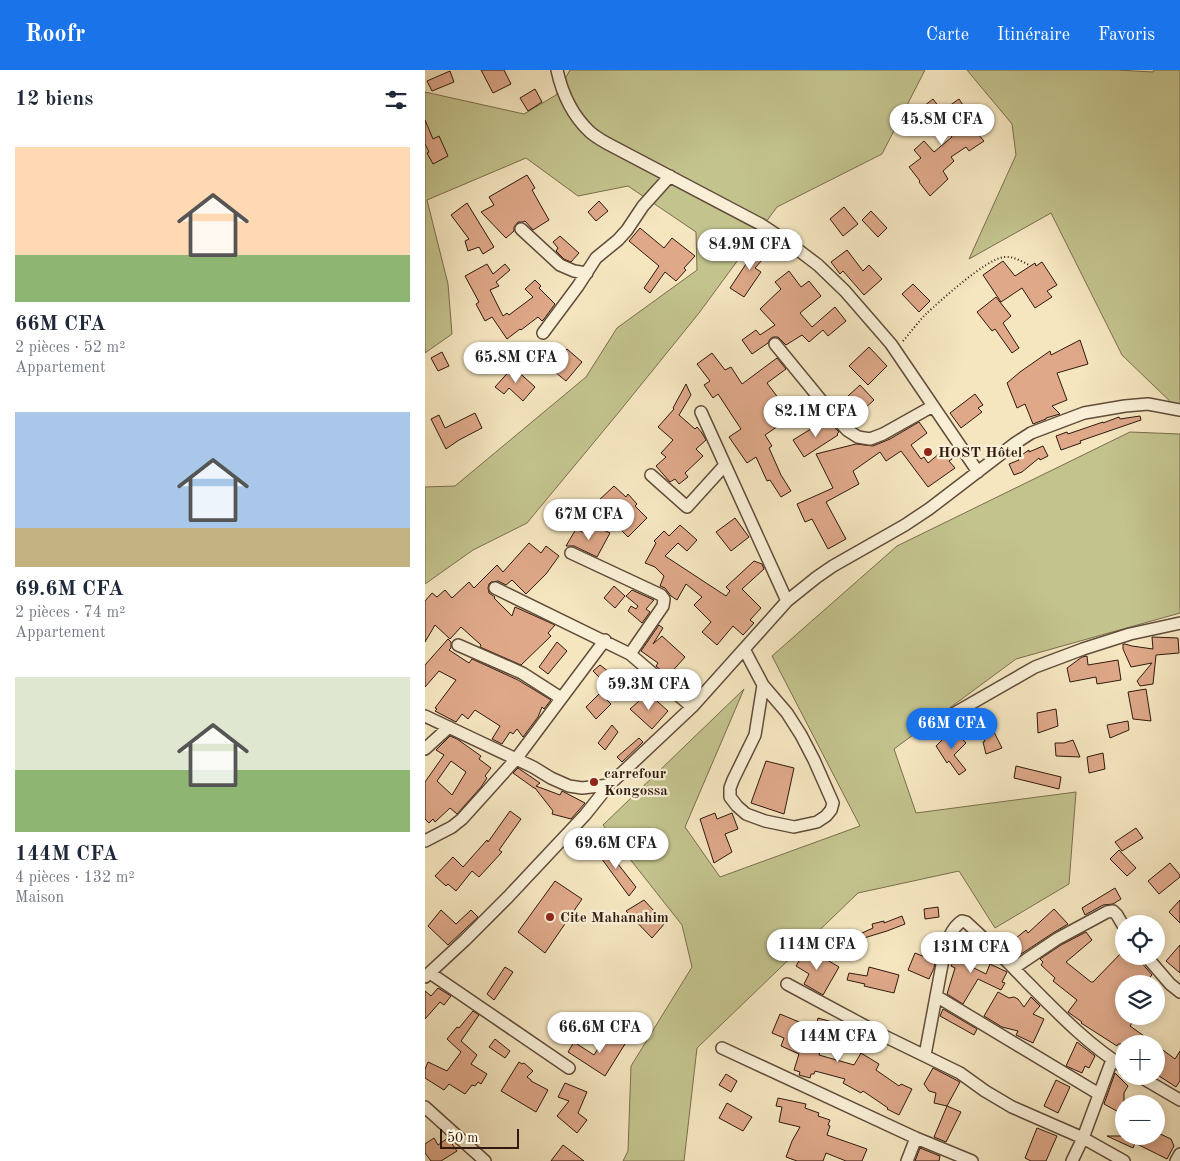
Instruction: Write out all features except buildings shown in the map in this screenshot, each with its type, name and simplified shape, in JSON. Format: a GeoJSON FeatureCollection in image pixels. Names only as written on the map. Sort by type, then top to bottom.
{"type":"FeatureCollection","features":[{"type":"Feature","properties":{"kind":"street"},"geometry":{"type":"LineString","coordinates":[[557,70],[559,82],[568,102],[578,119],[591,133],[762,225],[818,264],[845,291],[895,350],[978,472]]}},
{"type":"Feature","properties":{"kind":"street"},"geometry":{"type":"LineString","coordinates":[[543,333],[596,258],[618,240],[643,206],[670,176]]}},
{"type":"Feature","properties":{"kind":"street"},"geometry":{"type":"LineString","coordinates":[[521,229],[560,265],[574,271],[587,273]]}},
{"type":"Feature","properties":{"kind":"street"},"geometry":{"type":"LineString","coordinates":[[775,344],[834,416],[847,430],[858,437],[870,439],[883,434],[933,406]]}},
{"type":"Feature","properties":{"kind":"street"},"geometry":{"type":"LineString","coordinates":[[569,1068],[427,975],[507,897],[585,815],[609,785],[691,707],[787,601],[817,577],[929,510],[1031,433],[1084,413],[1125,406],[1149,404],[1180,410]]}},
{"type":"Feature","properties":{"kind":"street"},"geometry":{"type":"LineString","coordinates":[[701,412],[787,601]]}},
{"type":"Feature","properties":{"kind":"street"},"geometry":{"type":"LineString","coordinates":[[651,475],[687,507],[725,465]]}},
{"type":"Feature","properties":{"kind":"street"},"geometry":{"type":"LineString","coordinates":[[571,553],[661,595],[664,599],[663,606],[630,654]]}},
{"type":"Feature","properties":{"kind":"street"},"geometry":{"type":"LineString","coordinates":[[495,588],[605,640],[630,654],[691,707]]}},
{"type":"Feature","properties":{"kind":"street"},"geometry":{"type":"LineString","coordinates":[[939,722],[1035,668],[1083,649],[1130,634],[1180,623]]}},
{"type":"Feature","properties":{"kind":"street"},"geometry":{"type":"LineString","coordinates":[[425,841],[453,827],[462,819],[516,759],[605,640]]}},
{"type":"Feature","properties":{"kind":"street"},"geometry":{"type":"LineString","coordinates":[[457,645],[522,673],[561,698]]}},
{"type":"Feature","properties":{"kind":"street"},"geometry":{"type":"LineString","coordinates":[[744,649],[763,685],[787,712],[801,735],[833,802],[831,810],[817,822],[794,827],[765,821],[746,814],[730,797],[730,788],[733,780],[755,735],[763,685]]}},
{"type":"Feature","properties":{"kind":"street"},"geometry":{"type":"LineString","coordinates":[[425,716],[569,786],[582,788],[609,785]]}},
{"type":"Feature","properties":{"kind":"street"},"geometry":{"type":"LineString","coordinates":[[425,749],[449,727]]}},
{"type":"Feature","properties":{"kind":"street"},"geometry":{"type":"LineString","coordinates":[[1014,968],[1057,939],[1107,912],[1113,911],[1117,915]]}},
{"type":"Feature","properties":{"kind":"street"},"geometry":{"type":"LineString","coordinates":[[925,1055],[943,954],[948,939],[962,921],[966,922],[1014,968],[1061,1016],[1115,1062]]}},
{"type":"Feature","properties":{"kind":"street"},"geometry":{"type":"LineString","coordinates":[[1154,965],[1170,984],[1180,992]]}},
{"type":"Feature","properties":{"kind":"street"},"geometry":{"type":"LineString","coordinates":[[787,984],[880,1034],[960,1073],[1012,1107],[1083,1138],[1124,1161]]}},
{"type":"Feature","properties":{"kind":"street"},"geometry":{"type":"LineString","coordinates":[[936,996],[1099,1094]]}},
{"type":"Feature","properties":{"kind":"street"},"geometry":{"type":"LineString","coordinates":[[722,1048],[916,1138],[972,1161]]}},
{"type":"Feature","properties":{"kind":"street"},"geometry":{"type":"LineString","coordinates":[[1072,1161],[1083,1138],[1112,1060]]}},
{"type":"Feature","properties":{"kind":"street"},"geometry":{"type":"LineString","coordinates":[[1154,1085],[1180,1100]]}},
{"type":"Feature","properties":{"kind":"street"},"geometry":{"type":"LineString","coordinates":[[425,1107],[485,1161]]}},
{"type":"Feature","properties":{"kind":"street"},"geometry":{"type":"LineString","coordinates":[[907,1161],[916,1138]]}},
{"type":"Feature","properties":{"kind":"street"},"geometry":{"type":"LineString","coordinates":[[1176,1161],[1180,1154]]}},
{"type":"Feature","properties":{"kind":"path"},"geometry":{"type":"LineString","coordinates":[[895,350],[925,315],[971,276],[994,261],[1004,257],[1017,259],[1029,265]]}},
{"type":"Feature","properties":{"kind":"green space"},"geometry":{"type":"Polygon","coordinates":[[[570,70],[925,70],[882,154],[777,207],[699,313],[527,523],[473,550],[425,584],[425,487],[455,486],[586,377],[617,328],[697,270],[696,232],[628,186],[578,196],[526,158],[427,200],[448,284],[452,334],[425,353],[425,92],[524,114],[556,95],[570,70]]]}},
{"type":"Feature","properties":{"kind":"green space"},"geometry":{"type":"Polygon","coordinates":[[[967,70],[1117,70],[1153,72],[1154,70],[1180,70],[1180,411],[1122,355],[1051,213],[969,259],[1016,155],[1012,124],[967,70]]]}},
{"type":"Feature","properties":{"kind":"green space"},"geometry":{"type":"Polygon","coordinates":[[[1130,432],[1180,434],[1180,613],[1016,659],[894,749],[916,813],[1076,792],[1069,884],[995,928],[959,871],[858,893],[697,1048],[684,1161],[623,1161],[628,1151],[631,1066],[692,967],[682,925],[603,825],[744,689],[685,827],[720,877],[860,826],[772,656],[897,546],[1130,432]]]}},
{"type":"Feature","properties":{"kind":"place","name":"HOST Hôtel"},"geometry":{"type":"Point","coordinates":[928,452]}},
{"type":"Feature","properties":{"kind":"place","name":"carrefour Kongossa"},"geometry":{"type":"Point","coordinates":[594,782]}},
{"type":"Feature","properties":{"kind":"place","name":"Cite Mahanahim"},"geometry":{"type":"Point","coordinates":[550,917]}}]}
